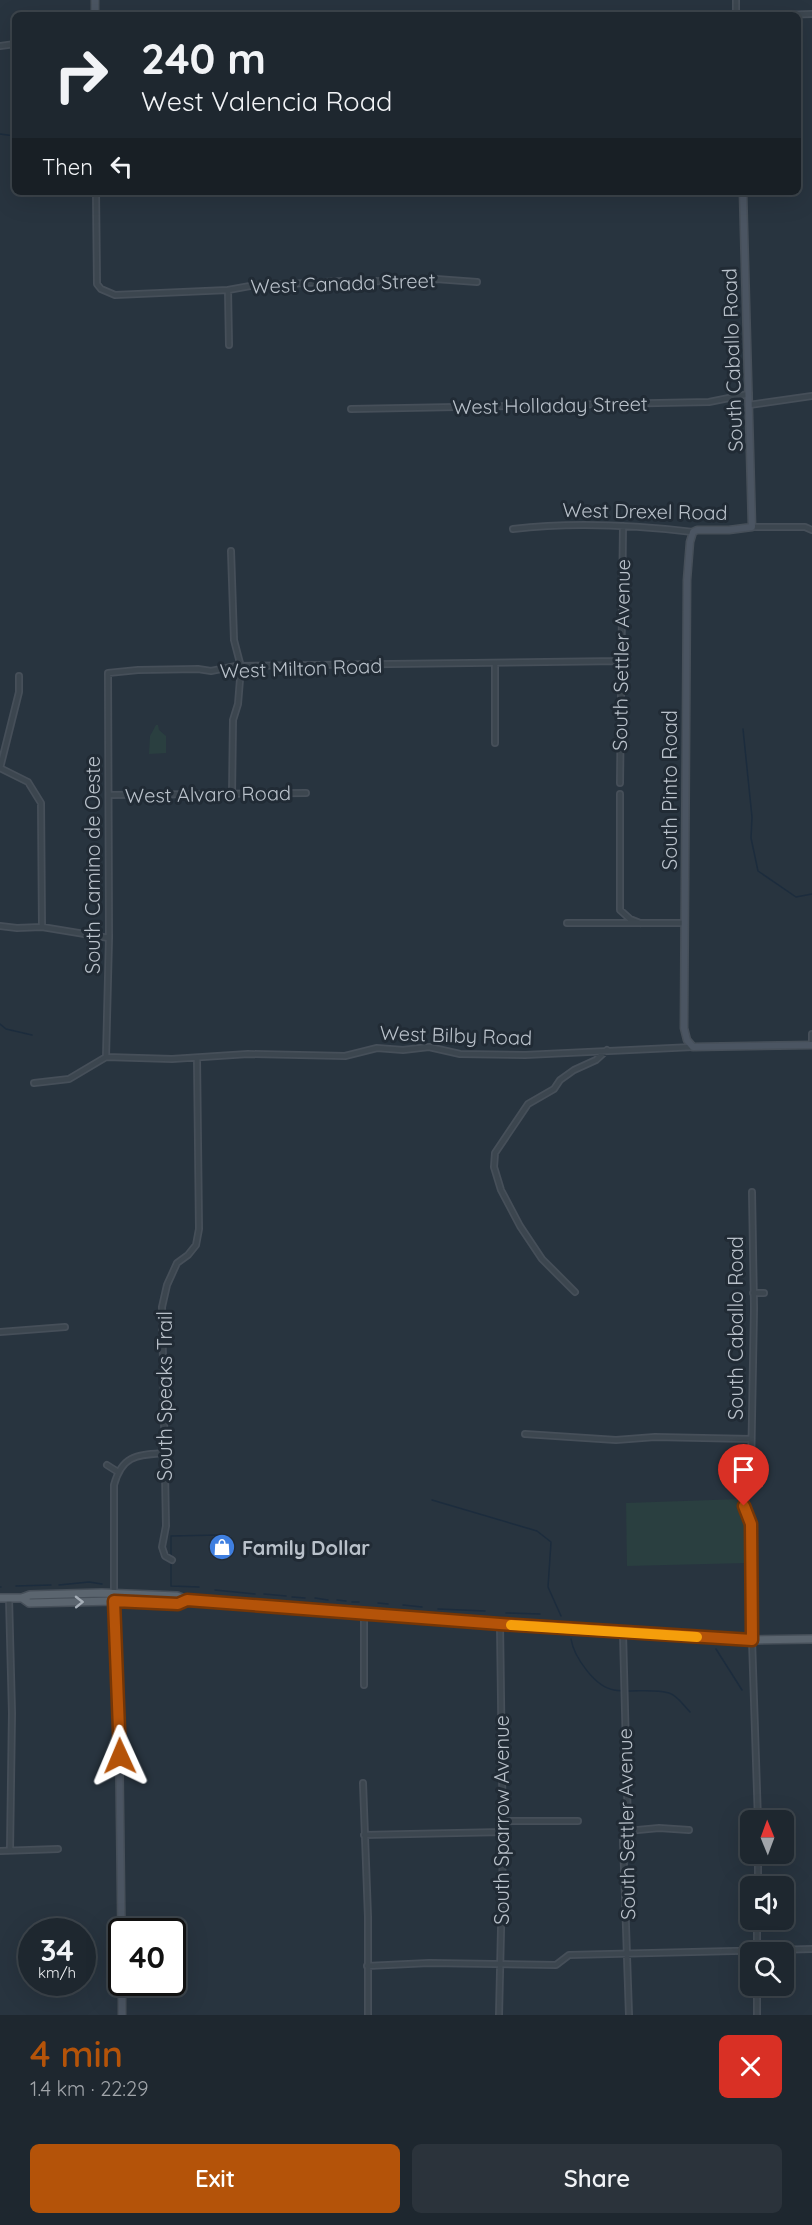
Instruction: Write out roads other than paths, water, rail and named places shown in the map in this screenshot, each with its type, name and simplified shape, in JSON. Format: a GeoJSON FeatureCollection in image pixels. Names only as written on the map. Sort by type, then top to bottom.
{"type":"FeatureCollection","features":[{"type":"Feature","properties":{"kind":"main road"},"geometry":{"type":"LineString","coordinates":[[0,1598],[22,1598],[30,1603],[114,1597],[178,1604],[187,1600],[623,1633],[752,1640],[812,1639]]}},
{"type":"Feature","properties":{"kind":"street"},"geometry":{"type":"LineString","coordinates":[[96,195],[97,284],[101,289],[115,295],[228,290]]}},
{"type":"Feature","properties":{"kind":"street","name":"South Caballo Road"},"geometry":{"type":"LineString","coordinates":[[743,195],[752,527]]}},
{"type":"Feature","properties":{"kind":"street","name":"West Canada Street"},"geometry":{"type":"LineString","coordinates":[[229,345],[228,290],[250,286],[343,281],[355,285],[373,280],[418,282],[436,279],[477,282]]}},
{"type":"Feature","properties":{"kind":"street","name":"West Holladay Street"},"geometry":{"type":"LineString","coordinates":[[351,409],[709,402],[749,394]]}},
{"type":"Feature","properties":{"kind":"street"},"geometry":{"type":"LineString","coordinates":[[749,405],[812,396]]}},
{"type":"Feature","properties":{"kind":"street","name":"West Drexel Road"},"geometry":{"type":"LineString","coordinates":[[513,529],[541,526],[623,526],[693,532],[702,529],[729,530],[752,527],[805,527],[812,530]]}},
{"type":"Feature","properties":{"kind":"street","name":"South Settler Avenue"},"geometry":{"type":"LineString","coordinates":[[620,783],[623,526]]}},
{"type":"Feature","properties":{"kind":"street","name":"South Pinto Road"},"geometry":{"type":"LineString","coordinates":[[693,532],[687,580],[684,923],[684,1029],[687,1040],[693,1047]]}},
{"type":"Feature","properties":{"kind":"street"},"geometry":{"type":"LineString","coordinates":[[231,551],[234,640],[242,666],[238,704],[233,720],[232,795]]}},
{"type":"Feature","properties":{"kind":"street","name":"West Milton Road"},"geometry":{"type":"LineString","coordinates":[[108,673],[138,670],[198,669],[211,671],[242,666],[620,661]]}},
{"type":"Feature","properties":{"kind":"street"},"geometry":{"type":"LineString","coordinates":[[495,663],[495,743]]}},
{"type":"Feature","properties":{"kind":"street","name":"South Camino de Oeste"},"geometry":{"type":"LineString","coordinates":[[106,1057],[109,938],[108,673]]}},
{"type":"Feature","properties":{"kind":"street"},"geometry":{"type":"LineString","coordinates":[[18,675],[19,692],[0,768],[28,782],[41,802],[42,927]]}},
{"type":"Feature","properties":{"kind":"street","name":"West Alvaro Road"},"geometry":{"type":"LineString","coordinates":[[109,795],[306,793]]}},
{"type":"Feature","properties":{"kind":"street"},"geometry":{"type":"LineString","coordinates":[[620,794],[620,910],[630,919],[640,923]]}},
{"type":"Feature","properties":{"kind":"street"},"geometry":{"type":"LineString","coordinates":[[567,922],[684,923]]}},
{"type":"Feature","properties":{"kind":"street"},"geometry":{"type":"LineString","coordinates":[[0,926],[42,927],[109,938]]}},
{"type":"Feature","properties":{"kind":"street"},"geometry":{"type":"LineString","coordinates":[[812,1034],[812,1045]]}},
{"type":"Feature","properties":{"kind":"street","name":"West Bilby Road"},"geometry":{"type":"LineString","coordinates":[[106,1057],[172,1059],[255,1054],[345,1056],[370,1048],[403,1050],[429,1047],[460,1054],[525,1055],[693,1047],[812,1045]]}},
{"type":"Feature","properties":{"kind":"street"},"geometry":{"type":"LineString","coordinates":[[575,1292],[542,1259],[520,1226],[501,1190],[494,1167],[495,1153],[528,1104],[554,1089],[560,1080],[574,1070],[596,1060],[607,1050]]}},
{"type":"Feature","properties":{"kind":"street"},"geometry":{"type":"LineString","coordinates":[[34,1083],[69,1079],[106,1057]]}},
{"type":"Feature","properties":{"kind":"street","name":"South Speaks Trail"},"geometry":{"type":"LineString","coordinates":[[172,1560],[165,1556],[162,1547],[166,1526],[162,1307],[167,1285],[177,1263],[196,1245],[199,1229],[197,1058]]}},
{"type":"Feature","properties":{"kind":"street","name":"South Caballo Road"},"geometry":{"type":"LineString","coordinates":[[752,1192],[752,1472],[744,1506],[751,1524],[758,1810]]}},
{"type":"Feature","properties":{"kind":"street"},"geometry":{"type":"LineString","coordinates":[[753,1293],[764,1293]]}},
{"type":"Feature","properties":{"kind":"street"},"geometry":{"type":"LineString","coordinates":[[0,1332],[65,1327]]}},
{"type":"Feature","properties":{"kind":"street"},"geometry":{"type":"LineString","coordinates":[[525,1434],[616,1440],[655,1437],[751,1439]]}},
{"type":"Feature","properties":{"kind":"street"},"geometry":{"type":"LineString","coordinates":[[121,1918],[119,1732],[114,1597],[114,1485],[118,1472],[125,1463],[137,1455],[164,1453]]}},
{"type":"Feature","properties":{"kind":"street"},"geometry":{"type":"LineString","coordinates":[[119,1457],[125,1463]]}},
{"type":"Feature","properties":{"kind":"street"},"geometry":{"type":"LineString","coordinates":[[107,1465],[118,1472]]}},
{"type":"Feature","properties":{"kind":"street"},"geometry":{"type":"LineString","coordinates":[[9,1598],[12,1713],[10,1850]]}},
{"type":"Feature","properties":{"kind":"street"},"geometry":{"type":"LineString","coordinates":[[364,1612],[364,1686]]}},
{"type":"Feature","properties":{"kind":"street","name":"South Sparrow Avenue"},"geometry":{"type":"LineString","coordinates":[[499,2015],[503,1832],[500,1624]]}},
{"type":"Feature","properties":{"kind":"street","name":"South Settler Avenue"},"geometry":{"type":"LineString","coordinates":[[623,1633],[628,1815],[627,1831],[623,1839],[629,2015]]}},
{"type":"Feature","properties":{"kind":"street"},"geometry":{"type":"LineString","coordinates":[[363,1783],[368,1917],[368,2015]]}},
{"type":"Feature","properties":{"kind":"street"},"geometry":{"type":"LineString","coordinates":[[502,1821],[578,1821]]}},
{"type":"Feature","properties":{"kind":"street"},"geometry":{"type":"LineString","coordinates":[[627,1831],[659,1828],[689,1830]]}},
{"type":"Feature","properties":{"kind":"street"},"geometry":{"type":"LineString","coordinates":[[364,1835],[503,1832]]}},
{"type":"Feature","properties":{"kind":"street"},"geometry":{"type":"LineString","coordinates":[[0,1851],[58,1849]]}},
{"type":"Feature","properties":{"kind":"street"},"geometry":{"type":"LineString","coordinates":[[794,1950],[812,1949]]}},
{"type":"Feature","properties":{"kind":"street"},"geometry":{"type":"LineString","coordinates":[[367,1966],[429,1963],[556,1965],[569,1955],[740,1951]]}},
{"type":"Feature","properties":{"kind":"street"},"geometry":{"type":"LineString","coordinates":[[122,1996],[122,2015]]}},
{"type":"Feature","properties":{"kind":"street"},"geometry":{"type":"LineString","coordinates":[[757,1996],[757,2015]]}},
{"type":"Feature","properties":{"kind":"waterway"},"geometry":{"type":"LineString","coordinates":[[0,134],[12,136]]}},
{"type":"Feature","properties":{"kind":"waterway"},"geometry":{"type":"LineString","coordinates":[[743,729],[752,817],[751,838],[758,871],[796,897],[812,894]]}},
{"type":"Feature","properties":{"kind":"waterway"},"geometry":{"type":"LineString","coordinates":[[0,1024],[6,1029],[32,1035]]}},
{"type":"Feature","properties":{"kind":"waterway"},"geometry":{"type":"LineString","coordinates":[[432,1500],[537,1531],[551,1542],[548,1587],[561,1616]]}},
{"type":"Feature","properties":{"kind":"waterway"},"geometry":{"type":"LineString","coordinates":[[171,1556],[171,1536],[220,1535]]}},
{"type":"Feature","properties":{"kind":"waterway"},"geometry":{"type":"LineString","coordinates":[[171,1563],[171,1586],[199,1587]]}},
{"type":"Feature","properties":{"kind":"waterway"},"geometry":{"type":"LineString","coordinates":[[59,1585],[89,1582],[102,1584]]}},
{"type":"Feature","properties":{"kind":"waterway"},"geometry":{"type":"LineString","coordinates":[[16,1586],[51,1585]]}},
{"type":"Feature","properties":{"kind":"waterway"},"geometry":{"type":"LineString","coordinates":[[215,1590],[255,1594]]}},
{"type":"Feature","properties":{"kind":"waterway"},"geometry":{"type":"LineString","coordinates":[[264,1594],[286,1596]]}},
{"type":"Feature","properties":{"kind":"waterway"},"geometry":{"type":"LineString","coordinates":[[292,1597],[305,1598]]}},
{"type":"Feature","properties":{"kind":"waterway"},"geometry":{"type":"LineString","coordinates":[[315,1598],[328,1600]]}},
{"type":"Feature","properties":{"kind":"waterway"},"geometry":{"type":"LineString","coordinates":[[337,1600],[346,1601]]}},
{"type":"Feature","properties":{"kind":"waterway"},"geometry":{"type":"LineString","coordinates":[[352,1602],[359,1602]]}},
{"type":"Feature","properties":{"kind":"waterway"},"geometry":{"type":"LineString","coordinates":[[378,1603],[388,1604]]}},
{"type":"Feature","properties":{"kind":"waterway"},"geometry":{"type":"LineString","coordinates":[[403,1605],[422,1607]]}},
{"type":"Feature","properties":{"kind":"waterway"},"geometry":{"type":"LineString","coordinates":[[438,1609],[485,1611]]}},
{"type":"Feature","properties":{"kind":"waterway"},"geometry":{"type":"LineString","coordinates":[[506,1613],[540,1614]]}},
{"type":"Feature","properties":{"kind":"waterway"},"geometry":{"type":"LineString","coordinates":[[571,1639],[581,1662],[593,1677],[607,1688],[621,1691],[669,1693],[678,1698],[690,1712]]}},
{"type":"Feature","properties":{"kind":"waterway"},"geometry":{"type":"LineString","coordinates":[[716,1649],[742,1690]]}},
{"type":"Feature","properties":{"kind":"place","name":"Family Dollar"},"geometry":{"type":"Point","coordinates":[222,1547]}}]}
